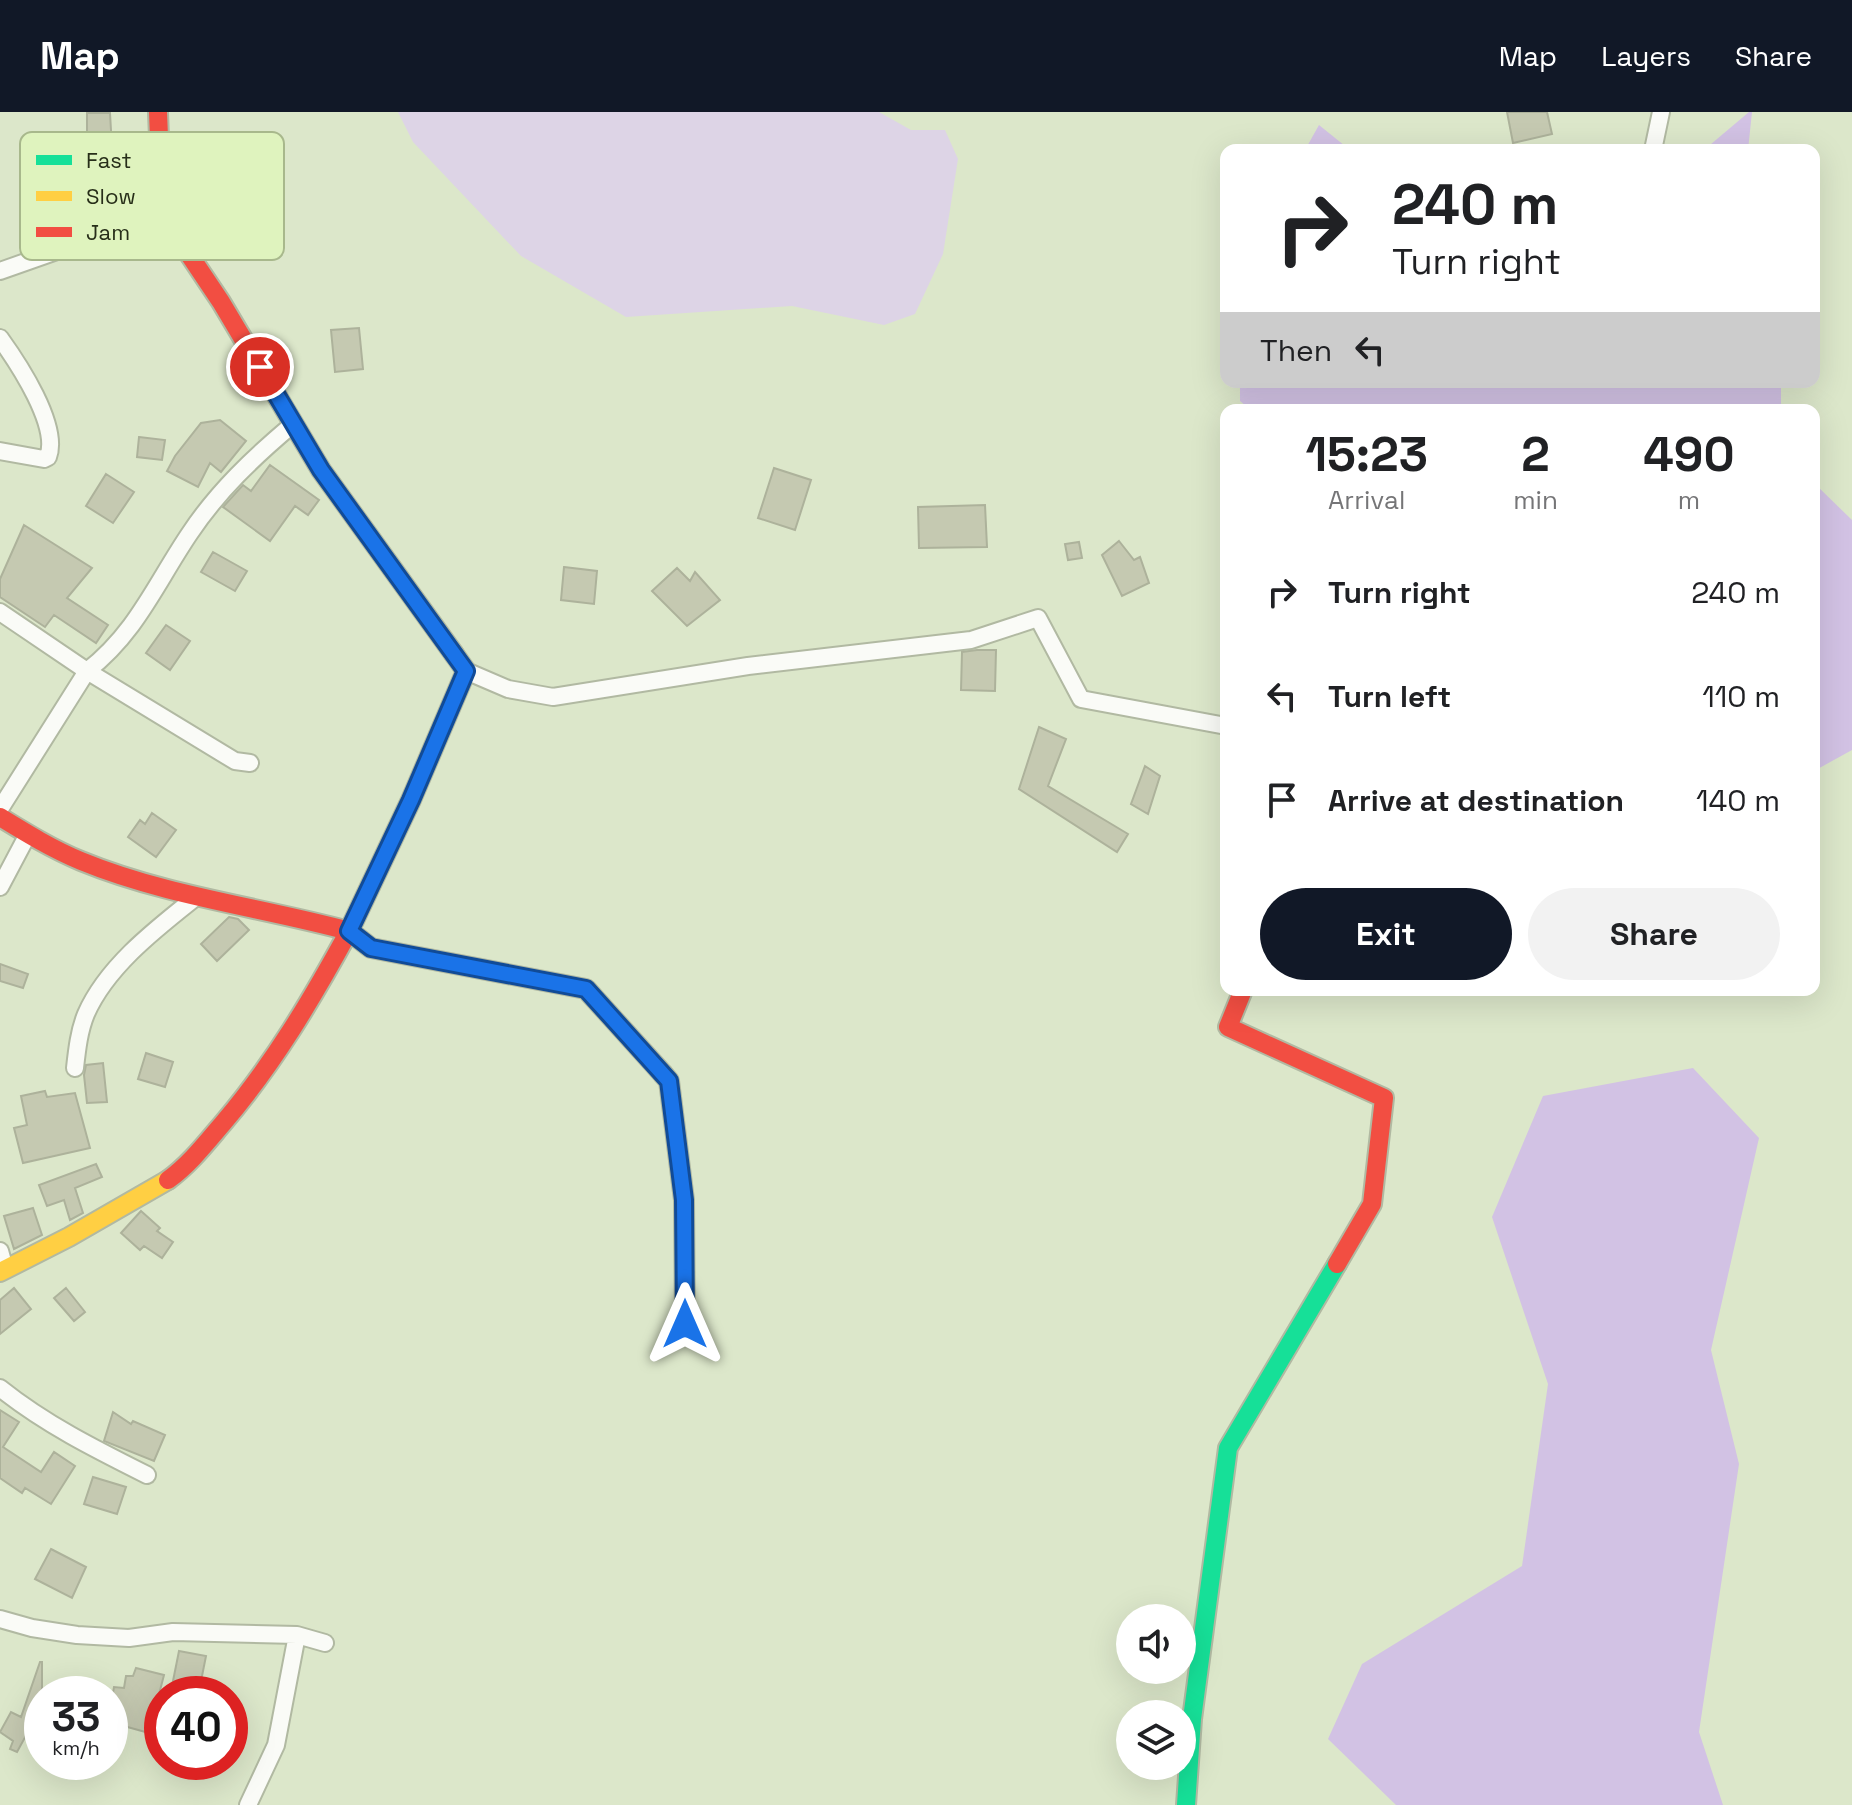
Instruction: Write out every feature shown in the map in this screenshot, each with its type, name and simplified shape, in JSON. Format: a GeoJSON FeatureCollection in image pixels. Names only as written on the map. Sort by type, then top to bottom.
{"type":"FeatureCollection","features":[{"type":"Feature","properties":{"kind":"street"},"geometry":{"type":"LineString","coordinates":[[158,112],[159,132]]}},
{"type":"Feature","properties":{"kind":"street"},"geometry":{"type":"LineString","coordinates":[[1654,144],[1661,112]]}},
{"type":"Feature","properties":{"kind":"street"},"geometry":{"type":"LineString","coordinates":[[0,271],[31,260]]}},
{"type":"Feature","properties":{"kind":"street"},"geometry":{"type":"LineString","coordinates":[[193,260],[321,470],[466,671],[508,689],[553,697],[748,666],[971,640],[1038,618],[1081,699],[1220,725]]}},
{"type":"Feature","properties":{"kind":"street"},"geometry":{"type":"LineString","coordinates":[[0,338],[32,390],[51,445],[48,457],[44,459],[0,451]]}},
{"type":"Feature","properties":{"kind":"street"},"geometry":{"type":"LineString","coordinates":[[0,809],[87,671],[121,641],[149,603],[207,508],[253,457],[292,425]]}},
{"type":"Feature","properties":{"kind":"street"},"geometry":{"type":"LineString","coordinates":[[0,612],[87,671],[235,761],[250,763]]}},
{"type":"Feature","properties":{"kind":"street"},"geometry":{"type":"LineString","coordinates":[[2,1264],[69,1237],[169,1179],[204,1149],[252,1089],[312,1000],[349,931],[411,800],[466,671]]}},
{"type":"Feature","properties":{"kind":"street"},"geometry":{"type":"LineString","coordinates":[[0,817],[27,836],[82,863],[196,897],[283,913],[349,931],[371,948],[586,989],[669,1081],[684,1200],[685,1324]]}},
{"type":"Feature","properties":{"kind":"street"},"geometry":{"type":"LineString","coordinates":[[0,887],[27,836]]}},
{"type":"Feature","properties":{"kind":"street"},"geometry":{"type":"LineString","coordinates":[[75,1068],[87,1012],[119,965],[152,932],[196,897]]}},
{"type":"Feature","properties":{"kind":"street"},"geometry":{"type":"LineString","coordinates":[[1186,1805],[1192,1719],[1228,1448],[1372,1204],[1384,1098],[1228,1027],[1241,996]]}},
{"type":"Feature","properties":{"kind":"street"},"geometry":{"type":"LineString","coordinates":[[0,1388],[65,1434],[147,1475]]}},
{"type":"Feature","properties":{"kind":"street"},"geometry":{"type":"LineString","coordinates":[[0,1619],[77,1635],[129,1638],[173,1632],[297,1635],[325,1643]]}},
{"type":"Feature","properties":{"kind":"street"},"geometry":{"type":"LineString","coordinates":[[248,1805],[276,1745],[297,1635]]}},
{"type":"Feature","properties":{"kind":"shaded area"},"geometry":{"type":"Polygon","coordinates":[[[398,112],[879,112],[911,130],[945,130],[958,159],[943,254],[915,314],[884,325],[792,306],[626,317],[521,256],[413,142],[398,112]]]}},
{"type":"Feature","properties":{"kind":"shaded area"},"geometry":{"type":"Polygon","coordinates":[[[1749,112],[1752,112],[1749,144],[1711,144],[1749,112]]]}},
{"type":"Feature","properties":{"kind":"shaded area"},"geometry":{"type":"Polygon","coordinates":[[[1319,125],[1343,144],[1308,144],[1319,125]]]}},
{"type":"Feature","properties":{"kind":"shaded area"},"geometry":{"type":"Polygon","coordinates":[[[1240,388],[1781,388],[1781,404],[1244,404],[1240,401],[1240,388]]]}},
{"type":"Feature","properties":{"kind":"shaded area"},"geometry":{"type":"Polygon","coordinates":[[[1820,489],[1852,520],[1852,750],[1820,768],[1820,489]]]}},
{"type":"Feature","properties":{"kind":"shaded area"},"geometry":{"type":"Polygon","coordinates":[[[1693,1068],[1759,1138],[1711,1350],[1739,1464],[1699,1732],[1723,1805],[1396,1805],[1328,1739],[1362,1664],[1522,1566],[1548,1384],[1492,1217],[1543,1096],[1693,1068]]]}},
{"type":"Feature","properties":{"kind":"building"},"geometry":{"type":"Polygon","coordinates":[[[1507,112],[1547,112],[1552,134],[1513,143],[1507,112]]]}},
{"type":"Feature","properties":{"kind":"building"},"geometry":{"type":"Polygon","coordinates":[[[87,113],[110,113],[111,132],[87,132],[87,113]]]}},
{"type":"Feature","properties":{"kind":"building"},"geometry":{"type":"Polygon","coordinates":[[[359,328],[363,369],[335,372],[331,330],[359,328]]]}},
{"type":"Feature","properties":{"kind":"building"},"geometry":{"type":"Polygon","coordinates":[[[220,420],[246,441],[221,472],[210,463],[198,487],[167,471],[201,423],[220,420]]]}},
{"type":"Feature","properties":{"kind":"building"},"geometry":{"type":"Polygon","coordinates":[[[139,437],[165,440],[162,460],[137,457],[139,437]]]}},
{"type":"Feature","properties":{"kind":"building"},"geometry":{"type":"Polygon","coordinates":[[[270,465],[319,500],[308,515],[295,506],[270,541],[223,507],[243,485],[251,491],[270,465]]]}},
{"type":"Feature","properties":{"kind":"building"},"geometry":{"type":"Polygon","coordinates":[[[774,468],[811,480],[795,530],[758,518],[774,468]]]}},
{"type":"Feature","properties":{"kind":"building"},"geometry":{"type":"Polygon","coordinates":[[[106,474],[134,492],[113,523],[86,506],[106,474]]]}},
{"type":"Feature","properties":{"kind":"building"},"geometry":{"type":"Polygon","coordinates":[[[985,505],[987,547],[919,548],[918,507],[985,505]]]}},
{"type":"Feature","properties":{"kind":"building"},"geometry":{"type":"Polygon","coordinates":[[[24,525],[92,568],[67,598],[108,625],[96,643],[54,615],[45,627],[0,597],[0,579],[24,525]]]}},
{"type":"Feature","properties":{"kind":"building"},"geometry":{"type":"Polygon","coordinates":[[[1119,541],[1134,560],[1140,557],[1149,583],[1122,596],[1102,555],[1119,541]]]}},
{"type":"Feature","properties":{"kind":"building"},"geometry":{"type":"Polygon","coordinates":[[[1079,542],[1082,558],[1068,560],[1065,544],[1079,542]]]}},
{"type":"Feature","properties":{"kind":"building"},"geometry":{"type":"Polygon","coordinates":[[[213,552],[247,571],[235,591],[201,572],[213,552]]]}},
{"type":"Feature","properties":{"kind":"building"},"geometry":{"type":"Polygon","coordinates":[[[564,567],[597,571],[594,604],[561,600],[564,567]]]}},
{"type":"Feature","properties":{"kind":"building"},"geometry":{"type":"Polygon","coordinates":[[[677,568],[690,581],[695,572],[720,600],[687,626],[652,591],[677,568]]]}},
{"type":"Feature","properties":{"kind":"building"},"geometry":{"type":"Polygon","coordinates":[[[166,625],[190,641],[170,670],[146,653],[166,625]]]}},
{"type":"Feature","properties":{"kind":"building"},"geometry":{"type":"Polygon","coordinates":[[[996,650],[995,691],[961,690],[962,652],[996,650]]]}},
{"type":"Feature","properties":{"kind":"building"},"geometry":{"type":"Polygon","coordinates":[[[1039,727],[1066,739],[1048,786],[1128,834],[1117,852],[1019,789],[1039,727]]]}},
{"type":"Feature","properties":{"kind":"building"},"geometry":{"type":"Polygon","coordinates":[[[1145,766],[1160,776],[1148,814],[1131,804],[1145,766]]]}},
{"type":"Feature","properties":{"kind":"building"},"geometry":{"type":"Polygon","coordinates":[[[152,813],[176,830],[156,857],[128,837],[140,820],[145,824],[152,813]]]}},
{"type":"Feature","properties":{"kind":"building"},"geometry":{"type":"Polygon","coordinates":[[[229,917],[238,919],[249,930],[217,961],[201,944],[229,917]]]}},
{"type":"Feature","properties":{"kind":"building"},"geometry":{"type":"Polygon","coordinates":[[[0,964],[28,974],[23,988],[0,981],[0,964]]]}},
{"type":"Feature","properties":{"kind":"building"},"geometry":{"type":"Polygon","coordinates":[[[146,1053],[173,1062],[165,1087],[138,1079],[146,1053]]]}},
{"type":"Feature","properties":{"kind":"building"},"geometry":{"type":"Polygon","coordinates":[[[103,1063],[107,1102],[87,1103],[86,1065],[103,1063]]]}},
{"type":"Feature","properties":{"kind":"building"},"geometry":{"type":"Polygon","coordinates":[[[45,1091],[47,1097],[75,1093],[90,1148],[23,1163],[14,1128],[27,1125],[21,1096],[45,1091]]]}},
{"type":"Feature","properties":{"kind":"building"},"geometry":{"type":"Polygon","coordinates":[[[96,1164],[102,1177],[75,1188],[83,1213],[70,1220],[64,1200],[47,1206],[39,1185],[96,1164]]]}},
{"type":"Feature","properties":{"kind":"building"},"geometry":{"type":"Polygon","coordinates":[[[33,1208],[42,1235],[14,1249],[4,1216],[33,1208]]]}},
{"type":"Feature","properties":{"kind":"building"},"geometry":{"type":"Polygon","coordinates":[[[141,1211],[160,1228],[157,1231],[173,1242],[162,1258],[144,1246],[140,1250],[121,1233],[141,1211]]]}},
{"type":"Feature","properties":{"kind":"building"},"geometry":{"type":"Polygon","coordinates":[[[14,1288],[31,1309],[0,1334],[0,1300],[14,1288]]]}},
{"type":"Feature","properties":{"kind":"building"},"geometry":{"type":"Polygon","coordinates":[[[66,1288],[85,1312],[74,1321],[54,1298],[66,1288]]]}},
{"type":"Feature","properties":{"kind":"building"},"geometry":{"type":"Polygon","coordinates":[[[0,1410],[19,1422],[3,1447],[41,1472],[54,1452],[75,1466],[51,1504],[25,1488],[22,1493],[0,1478],[0,1410]]]}},
{"type":"Feature","properties":{"kind":"building"},"geometry":{"type":"Polygon","coordinates":[[[113,1412],[131,1424],[133,1421],[165,1435],[154,1461],[104,1441],[113,1412]]]}},
{"type":"Feature","properties":{"kind":"building"},"geometry":{"type":"Polygon","coordinates":[[[93,1477],[126,1487],[117,1514],[84,1504],[93,1477]]]}},
{"type":"Feature","properties":{"kind":"building"},"geometry":{"type":"Polygon","coordinates":[[[51,1549],[86,1567],[72,1598],[35,1579],[51,1549]]]}},
{"type":"Feature","properties":{"kind":"building"},"geometry":{"type":"Polygon","coordinates":[[[179,1651],[206,1656],[202,1676],[174,1676],[179,1651]]]}},
{"type":"Feature","properties":{"kind":"building"},"geometry":{"type":"Polygon","coordinates":[[[40,1662],[42,1662],[42,1676],[35,1676],[40,1662]]]}},
{"type":"Feature","properties":{"kind":"building"},"geometry":{"type":"Polygon","coordinates":[[[136,1668],[164,1675],[144,1676],[144,1732],[128,1727],[128,1676],[133,1676],[136,1668]]]}},
{"type":"Feature","properties":{"kind":"building"},"geometry":{"type":"Polygon","coordinates":[[[24,1708],[24,1739],[17,1752],[10,1749],[13,1741],[0,1732],[11,1712],[21,1717],[24,1708]]]}},
{"type":"Feature","properties":{"kind":"traffic: fast"},"geometry":{"type":"LineString","coordinates":[[454,654],[466,671],[411,800],[349,931],[371,948],[586,989],[663,1074]]}},
{"type":"Feature","properties":{"kind":"traffic: fast"},"geometry":{"type":"LineString","coordinates":[[1186,1805],[1192,1719],[1228,1448],[1337,1264]]}},
{"type":"Feature","properties":{"kind":"traffic: slow"},"geometry":{"type":"LineString","coordinates":[[663,1074],[669,1081],[684,1200],[685,1324]]}},
{"type":"Feature","properties":{"kind":"traffic: slow"},"geometry":{"type":"LineString","coordinates":[[0,1272],[69,1237],[168,1180]]}},
{"type":"Feature","properties":{"kind":"traffic: jam"},"geometry":{"type":"LineString","coordinates":[[158,112],[159,132]]}},
{"type":"Feature","properties":{"kind":"traffic: jam"},"geometry":{"type":"LineString","coordinates":[[193,260],[321,470],[454,654]]}},
{"type":"Feature","properties":{"kind":"traffic: jam"},"geometry":{"type":"LineString","coordinates":[[0,817],[60,851],[113,873],[180,892],[349,931],[276,1054],[204,1145],[168,1180]]}},
{"type":"Feature","properties":{"kind":"traffic: jam"},"geometry":{"type":"LineString","coordinates":[[1241,996],[1228,1027],[1384,1098],[1372,1204],[1337,1264]]}},
{"type":"Feature","properties":{"kind":"route"},"geometry":{"type":"LineString","coordinates":[[260,367],[321,470],[466,671],[411,800],[349,931],[371,948],[586,989],[669,1081],[684,1200],[685,1324]]}}]}
